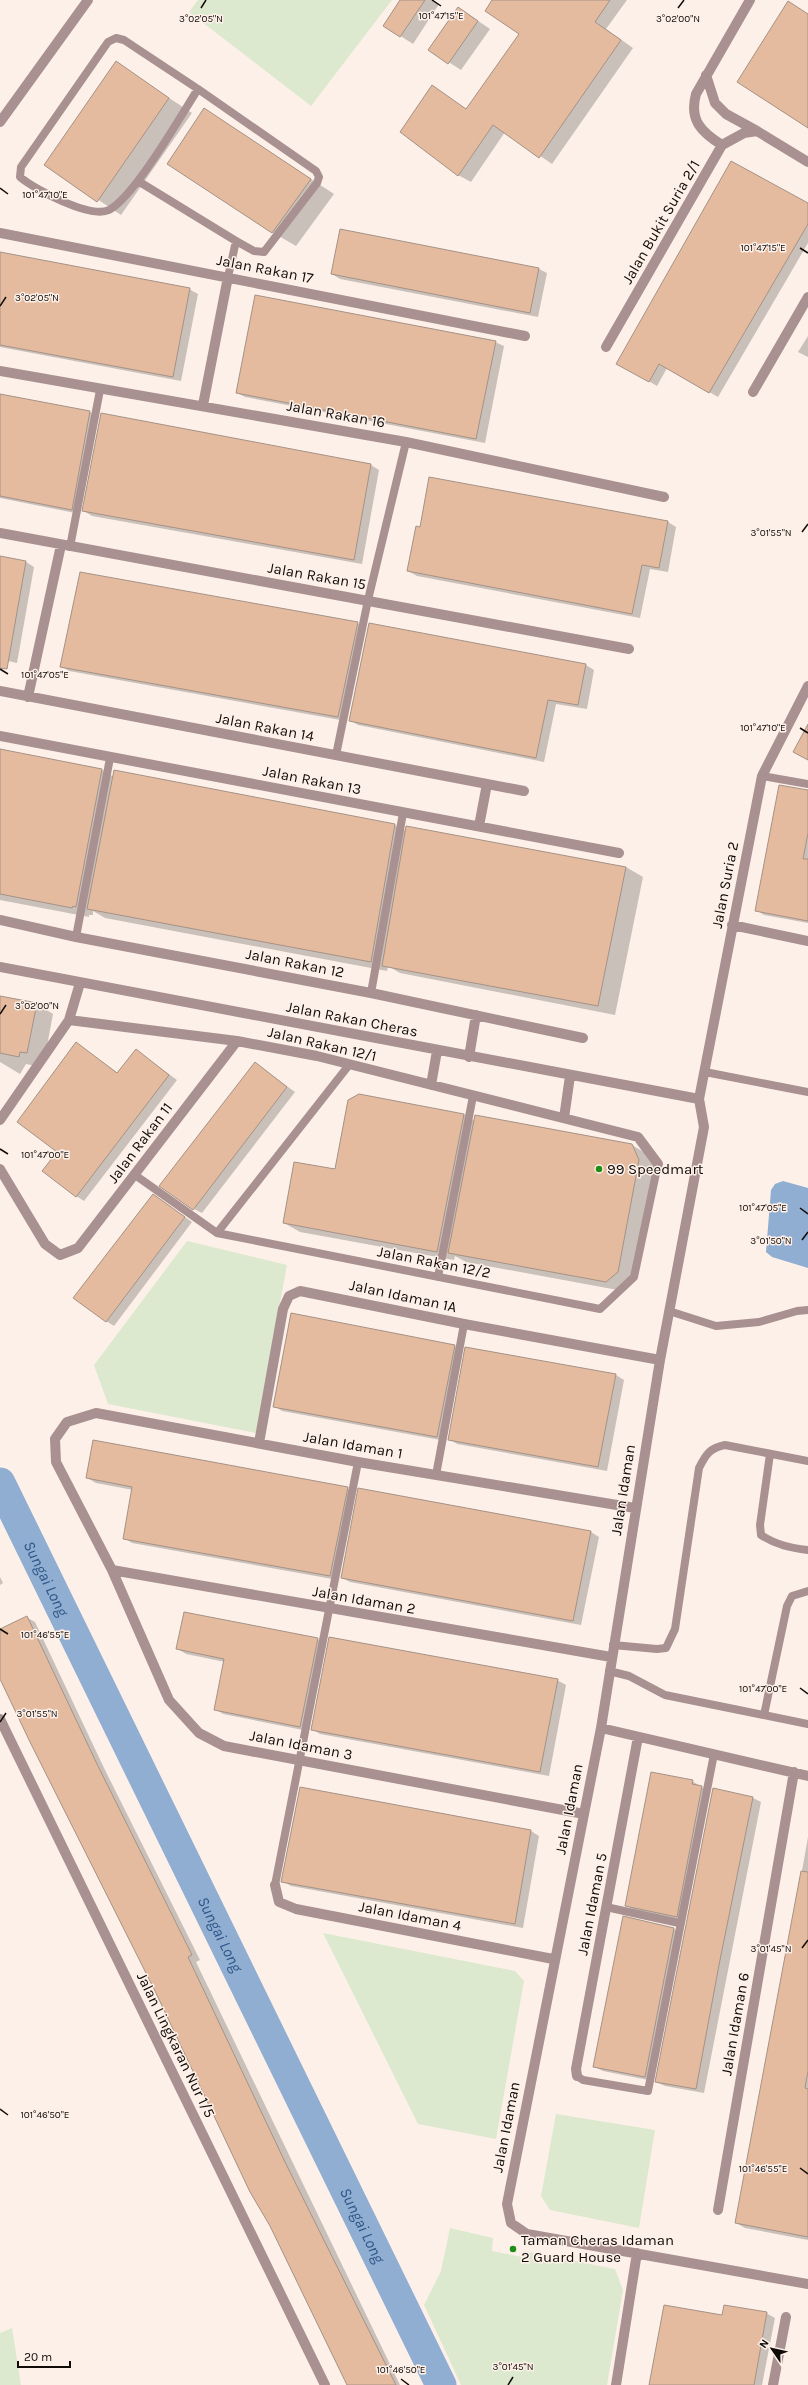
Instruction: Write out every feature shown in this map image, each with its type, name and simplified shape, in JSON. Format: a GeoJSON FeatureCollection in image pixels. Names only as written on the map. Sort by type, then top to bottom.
{"type":"FeatureCollection","features":[{"type":"Feature","properties":{"kind":"street"},"geometry":{"type":"LineString","coordinates":[[750,0],[706,75],[696,94],[692,108],[699,127],[722,145],[744,133],[757,131]]}},
{"type":"Feature","properties":{"kind":"street"},"geometry":{"type":"LineString","coordinates":[[0,122],[85,1]]}},
{"type":"Feature","properties":{"kind":"street"},"geometry":{"type":"LineString","coordinates":[[706,75],[714,103],[726,114],[808,162]]}},
{"type":"Feature","properties":{"kind":"street","name":"Jalan Bukit Suria 2/1"},"geometry":{"type":"LineString","coordinates":[[606,347],[722,145]]}},
{"type":"Feature","properties":{"kind":"street","name":"Jalan Rakan 17"},"geometry":{"type":"LineString","coordinates":[[0,233],[525,336]]}},
{"type":"Feature","properties":{"kind":"street"},"geometry":{"type":"LineString","coordinates":[[203,405],[228,277]]}},
{"type":"Feature","properties":{"kind":"street"},"geometry":{"type":"LineString","coordinates":[[753,392],[808,297]]}},
{"type":"Feature","properties":{"kind":"street","name":"Jalan Rakan 16"},"geometry":{"type":"LineString","coordinates":[[0,372],[100,390],[203,405],[406,442],[664,496]]}},
{"type":"Feature","properties":{"kind":"street","name":"Jalan Rakan 15"},"geometry":{"type":"LineString","coordinates":[[0,533],[629,649]]}},
{"type":"Feature","properties":{"kind":"street"},"geometry":{"type":"LineString","coordinates":[[28,697],[65,546]]}},
{"type":"Feature","properties":{"kind":"street","name":"Jalan Suria 2"},"geometry":{"type":"LineString","coordinates":[[699,1099],[762,776],[808,686]]}},
{"type":"Feature","properties":{"kind":"street","name":"Jalan Rakan 14"},"geometry":{"type":"LineString","coordinates":[[0,691],[524,791]]}},
{"type":"Feature","properties":{"kind":"street","name":"Jalan Rakan 13"},"geometry":{"type":"LineString","coordinates":[[0,736],[619,853]]}},
{"type":"Feature","properties":{"kind":"street"},"geometry":{"type":"LineString","coordinates":[[479,826],[487,784]]}},
{"type":"Feature","properties":{"kind":"street","name":"Jalan Rakan 12"},"geometry":{"type":"LineString","coordinates":[[0,920],[76,937],[371,993],[583,1038]]}},
{"type":"Feature","properties":{"kind":"street"},"geometry":{"type":"LineString","coordinates":[[732,925],[808,941]]}},
{"type":"Feature","properties":{"kind":"street","name":"Jalan Rakan Cheras"},"geometry":{"type":"LineString","coordinates":[[0,967],[469,1057],[699,1099]]}},
{"type":"Feature","properties":{"kind":"street"},"geometry":{"type":"LineString","coordinates":[[0,1120],[69,1020],[80,983]]}},
{"type":"Feature","properties":{"kind":"street"},"geometry":{"type":"LineString","coordinates":[[469,1057],[476,1015]]}},
{"type":"Feature","properties":{"kind":"street","name":"Jalan Rakan 12/1"},"geometry":{"type":"LineString","coordinates":[[69,1020],[237,1041],[349,1065],[431,1085],[638,1137],[658,1164]]}},
{"type":"Feature","properties":{"kind":"street","name":"Jalan Rakan 11"},"geometry":{"type":"LineString","coordinates":[[0,1169],[45,1244],[60,1255],[78,1248],[237,1041]]}},
{"type":"Feature","properties":{"kind":"street"},"geometry":{"type":"LineString","coordinates":[[431,1085],[437,1050]]}},
{"type":"Feature","properties":{"kind":"street"},"geometry":{"type":"LineString","coordinates":[[564,1118],[570,1076]]}},
{"type":"Feature","properties":{"kind":"street","name":"Jalan Idaman"},"geometry":{"type":"LineString","coordinates":[[699,1099],[704,1127],[660,1360],[613,1644],[601,1728],[553,1959],[507,2204],[511,2223],[527,2234],[808,2284]]}},
{"type":"Feature","properties":{"kind":"street","name":"Jalan Idaman 1A"},"geometry":{"type":"LineString","coordinates":[[259,1443],[282,1309],[289,1296],[300,1290],[464,1324],[660,1360]]}},
{"type":"Feature","properties":{"kind":"street","name":"Jalan Idaman 1"},"geometry":{"type":"LineString","coordinates":[[67,1422],[96,1414],[358,1462],[635,1508]]}},
{"type":"Feature","properties":{"kind":"street","name":"Jalan Idaman 3"},"geometry":{"type":"LineString","coordinates":[[67,1422],[55,1439],[56,1462],[112,1570],[169,1700],[199,1733],[224,1746],[584,1814]]}},
{"type":"Feature","properties":{"kind":"street","name":"Jalan Idaman 2"},"geometry":{"type":"LineString","coordinates":[[112,1570],[611,1657]]}},
{"type":"Feature","properties":{"kind":"street","name":"Jalan Lingkaran Nur 1/5"},"geometry":{"type":"LineString","coordinates":[[0,1719],[325,2385]]}},
{"type":"Feature","properties":{"kind":"street"},"geometry":{"type":"LineString","coordinates":[[601,1728],[808,1776]]}},
{"type":"Feature","properties":{"kind":"street","name":"Jalan Idaman 5"},"geometry":{"type":"LineString","coordinates":[[577,2076],[576,2069],[638,1737]]}},
{"type":"Feature","properties":{"kind":"street","name":"Jalan Idaman 6"},"geometry":{"type":"LineString","coordinates":[[718,2210],[794,1772]]}},
{"type":"Feature","properties":{"kind":"street","name":"Jalan Idaman 4"},"geometry":{"type":"LineString","coordinates":[[275,1885],[279,1902],[296,1909],[553,1959]]}},
{"type":"Feature","properties":{"kind":"street"},"geometry":{"type":"LineString","coordinates":[[616,2385],[636,2253]]}},
{"type":"Feature","properties":{"kind":"street"},"geometry":{"type":"LineString","coordinates":[[773,2385],[786,2317]]}},
{"type":"Feature","properties":{"kind":"lane"},"geometry":{"type":"LineString","coordinates":[[138,181],[236,241],[254,251],[264,252],[319,177],[316,171],[198,89],[124,40],[116,38],[108,42],[21,167],[20,176],[70,206],[108,211],[121,202],[138,181],[198,89]]}},
{"type":"Feature","properties":{"kind":"lane"},"geometry":{"type":"LineString","coordinates":[[228,277],[236,241]]}},
{"type":"Feature","properties":{"kind":"lane"},"geometry":{"type":"LineString","coordinates":[[65,546],[100,390]]}},
{"type":"Feature","properties":{"kind":"lane"},"geometry":{"type":"LineString","coordinates":[[336,755],[368,600],[406,442]]}},
{"type":"Feature","properties":{"kind":"lane"},"geometry":{"type":"LineString","coordinates":[[76,937],[110,758]]}},
{"type":"Feature","properties":{"kind":"lane"},"geometry":{"type":"LineString","coordinates":[[762,776],[808,784]]}},
{"type":"Feature","properties":{"kind":"lane"},"geometry":{"type":"LineString","coordinates":[[371,993],[403,813]]}},
{"type":"Feature","properties":{"kind":"lane"},"geometry":{"type":"LineString","coordinates":[[135,1175],[217,1233],[349,1065]]}},
{"type":"Feature","properties":{"kind":"lane"},"geometry":{"type":"LineString","coordinates":[[705,1072],[808,1092]]}},
{"type":"Feature","properties":{"kind":"lane"},"geometry":{"type":"LineString","coordinates":[[438,1277],[473,1096]]}},
{"type":"Feature","properties":{"kind":"lane","name":"Jalan Rakan 12/2"},"geometry":{"type":"LineString","coordinates":[[217,1233],[600,1309],[634,1278],[658,1164]]}},
{"type":"Feature","properties":{"kind":"lane"},"geometry":{"type":"LineString","coordinates":[[669,1311],[716,1326],[759,1322],[797,1311],[808,1310]]}},
{"type":"Feature","properties":{"kind":"lane"},"geometry":{"type":"LineString","coordinates":[[436,1475],[464,1324]]}},
{"type":"Feature","properties":{"kind":"lane"},"geometry":{"type":"LineString","coordinates":[[613,1644],[656,1649],[666,1648],[671,1640],[675,1629],[699,1468],[705,1455],[714,1448],[725,1446],[808,1461]]}},
{"type":"Feature","properties":{"kind":"lane"},"geometry":{"type":"LineString","coordinates":[[770,1454],[760,1525],[761,1535],[771,1542],[782,1546],[808,1550]]}},
{"type":"Feature","properties":{"kind":"lane"},"geometry":{"type":"LineString","coordinates":[[275,1885],[358,1462]]}},
{"type":"Feature","properties":{"kind":"lane"},"geometry":{"type":"LineString","coordinates":[[764,1715],[787,1606],[792,1596],[808,1591]]}},
{"type":"Feature","properties":{"kind":"lane"},"geometry":{"type":"LineString","coordinates":[[609,1672],[629,1676],[665,1695],[808,1723]]}},
{"type":"Feature","properties":{"kind":"lane"},"geometry":{"type":"LineString","coordinates":[[577,2076],[584,2080],[648,2091],[714,1754]]}},
{"type":"Feature","properties":{"kind":"lane"},"geometry":{"type":"LineString","coordinates":[[606,1907],[680,1923]]}},
{"type":"Feature","properties":{"kind":"green space"},"geometry":{"type":"Polygon","coordinates":[[[198,0],[392,0],[311,106],[189,12],[198,0]]]}},
{"type":"Feature","properties":{"kind":"green space"},"geometry":{"type":"Polygon","coordinates":[[[187,1241],[287,1265],[256,1433],[108,1404],[94,1365],[187,1241]]]}},
{"type":"Feature","properties":{"kind":"green space"},"geometry":{"type":"Polygon","coordinates":[[[323,1933],[515,1971],[524,1981],[496,2139],[418,2124],[323,1933]]]}},
{"type":"Feature","properties":{"kind":"green space"},"geometry":{"type":"Polygon","coordinates":[[[556,2114],[655,2130],[639,2228],[550,2210],[541,2196],[556,2114]]]}},
{"type":"Feature","properties":{"kind":"green space"},"geometry":{"type":"Polygon","coordinates":[[[450,2228],[493,2238],[492,2251],[522,2257],[524,2251],[615,2269],[623,2290],[607,2385],[461,2385],[424,2305],[441,2271],[450,2228]]]}},
{"type":"Feature","properties":{"kind":"green space"},"geometry":{"type":"Polygon","coordinates":[[[12,2328],[21,2385],[0,2385],[0,2333],[12,2328]]]}},
{"type":"Feature","properties":{"kind":"water"},"geometry":{"type":"Polygon","coordinates":[[[783,1181],[808,1188],[808,1268],[772,1257],[766,1252],[771,1190],[775,1184],[783,1181]]]}},
{"type":"Feature","properties":{"kind":"building"},"geometry":{"type":"Polygon","coordinates":[[[400,0],[425,0],[400,37],[383,26],[400,0]]]}},
{"type":"Feature","properties":{"kind":"building"},"geometry":{"type":"Polygon","coordinates":[[[492,0],[610,0],[595,22],[621,40],[539,158],[493,125],[458,176],[400,132],[432,85],[466,109],[519,34],[485,11],[492,0]]]}},
{"type":"Feature","properties":{"kind":"building"},"geometry":{"type":"Polygon","coordinates":[[[788,1],[808,14],[808,128],[737,82],[788,1]]]}},
{"type":"Feature","properties":{"kind":"building"},"geometry":{"type":"Polygon","coordinates":[[[458,7],[478,21],[448,64],[428,50],[458,7]]]}},
{"type":"Feature","properties":{"kind":"building"},"geometry":{"type":"Polygon","coordinates":[[[116,61],[169,98],[97,202],[44,165],[116,61]]]}},
{"type":"Feature","properties":{"kind":"building"},"geometry":{"type":"Polygon","coordinates":[[[204,108],[311,179],[272,233],[167,164],[204,108]]]}},
{"type":"Feature","properties":{"kind":"building"},"geometry":{"type":"Polygon","coordinates":[[[731,161],[808,203],[808,224],[709,393],[659,364],[649,382],[616,364],[731,161]]]}},
{"type":"Feature","properties":{"kind":"building"},"geometry":{"type":"Polygon","coordinates":[[[340,229],[539,268],[530,313],[331,274],[340,229]]]}},
{"type":"Feature","properties":{"kind":"building"},"geometry":{"type":"Polygon","coordinates":[[[0,252],[190,288],[173,377],[0,345],[0,252]]]}},
{"type":"Feature","properties":{"kind":"building"},"geometry":{"type":"Polygon","coordinates":[[[255,295],[496,341],[476,439],[236,393],[255,295]]]}},
{"type":"Feature","properties":{"kind":"building"},"geometry":{"type":"Polygon","coordinates":[[[0,394],[90,411],[72,510],[0,496],[0,394]]]}},
{"type":"Feature","properties":{"kind":"building"},"geometry":{"type":"Polygon","coordinates":[[[101,413],[371,464],[354,560],[82,511],[101,413]]]}},
{"type":"Feature","properties":{"kind":"building"},"geometry":{"type":"Polygon","coordinates":[[[429,477],[668,521],[659,568],[642,565],[632,614],[407,571],[416,526],[420,527],[429,477]]]}},
{"type":"Feature","properties":{"kind":"building"},"geometry":{"type":"Polygon","coordinates":[[[0,556],[26,561],[7,669],[0,668],[0,556]]]}},
{"type":"Feature","properties":{"kind":"building"},"geometry":{"type":"Polygon","coordinates":[[[80,572],[358,622],[338,717],[60,667],[80,572]]]}},
{"type":"Feature","properties":{"kind":"building"},"geometry":{"type":"Polygon","coordinates":[[[369,623],[586,664],[578,705],[548,700],[536,758],[349,721],[369,623]]]}},
{"type":"Feature","properties":{"kind":"building"},"geometry":{"type":"Polygon","coordinates":[[[808,724],[808,760],[793,752],[808,724]]]}},
{"type":"Feature","properties":{"kind":"building"},"geometry":{"type":"Polygon","coordinates":[[[0,749],[102,769],[76,907],[73,906],[72,908],[0,894],[0,749]]]}},
{"type":"Feature","properties":{"kind":"building"},"geometry":{"type":"Polygon","coordinates":[[[114,770],[395,824],[371,962],[87,909],[114,770]]]}},
{"type":"Feature","properties":{"kind":"building"},"geometry":{"type":"Polygon","coordinates":[[[779,785],[808,790],[808,833],[803,859],[808,859],[808,921],[755,911],[779,785]]]}},
{"type":"Feature","properties":{"kind":"building"},"geometry":{"type":"Polygon","coordinates":[[[406,826],[626,867],[598,1006],[382,966],[406,826]]]}},
{"type":"Feature","properties":{"kind":"building"},"geometry":{"type":"Polygon","coordinates":[[[0,996],[37,1003],[27,1053],[20,1052],[19,1057],[0,1053],[0,996]]]}},
{"type":"Feature","properties":{"kind":"building"},"geometry":{"type":"Polygon","coordinates":[[[76,1042],[117,1073],[136,1049],[169,1075],[76,1197],[42,1171],[57,1152],[17,1122],[76,1042]]]}},
{"type":"Feature","properties":{"kind":"building"},"geometry":{"type":"Polygon","coordinates":[[[255,1062],[287,1087],[193,1210],[159,1186],[255,1062]]]}},
{"type":"Feature","properties":{"kind":"building"},"geometry":{"type":"Polygon","coordinates":[[[359,1094],[464,1114],[437,1252],[283,1223],[294,1162],[335,1169],[348,1100],[359,1094]]]}},
{"type":"Feature","properties":{"kind":"building"},"geometry":{"type":"Polygon","coordinates":[[[475,1115],[632,1144],[639,1160],[618,1272],[606,1282],[448,1253],[475,1115]]]}},
{"type":"Feature","properties":{"kind":"building"},"geometry":{"type":"Polygon","coordinates":[[[153,1194],[185,1217],[106,1322],[73,1298],[153,1194]]]}},
{"type":"Feature","properties":{"kind":"building"},"geometry":{"type":"Polygon","coordinates":[[[291,1313],[455,1345],[437,1437],[273,1407],[291,1313]]]}},
{"type":"Feature","properties":{"kind":"building"},"geometry":{"type":"Polygon","coordinates":[[[465,1347],[616,1374],[598,1467],[448,1440],[465,1347]]]}},
{"type":"Feature","properties":{"kind":"building"},"geometry":{"type":"Polygon","coordinates":[[[93,1440],[348,1487],[330,1576],[123,1539],[132,1487],[86,1478],[93,1440]]]}},
{"type":"Feature","properties":{"kind":"building"},"geometry":{"type":"Polygon","coordinates":[[[358,1488],[591,1531],[573,1621],[341,1578],[358,1488]]]}},
{"type":"Feature","properties":{"kind":"building"},"geometry":{"type":"Polygon","coordinates":[[[184,1612],[318,1638],[300,1727],[214,1710],[224,1659],[176,1649],[184,1612]]]}},
{"type":"Feature","properties":{"kind":"building"},"geometry":{"type":"Polygon","coordinates":[[[27,1616],[97,1764],[192,1955],[188,1957],[285,2162],[396,2385],[347,2385],[270,2226],[250,2192],[155,1991],[30,1742],[0,1679],[0,1629],[27,1616]]]}},
{"type":"Feature","properties":{"kind":"building"},"geometry":{"type":"Polygon","coordinates":[[[329,1637],[558,1679],[540,1772],[311,1730],[329,1637]]]}},
{"type":"Feature","properties":{"kind":"building"},"geometry":{"type":"Polygon","coordinates":[[[651,1772],[693,1780],[692,1784],[702,1786],[677,1917],[625,1906],[651,1772]]]}},
{"type":"Feature","properties":{"kind":"building"},"geometry":{"type":"Polygon","coordinates":[[[300,1787],[531,1830],[515,1924],[281,1882],[300,1787]]]}},
{"type":"Feature","properties":{"kind":"building"},"geometry":{"type":"Polygon","coordinates":[[[713,1788],[753,1797],[696,2089],[655,2082],[713,1788]]]}},
{"type":"Feature","properties":{"kind":"building"},"geometry":{"type":"Polygon","coordinates":[[[801,1871],[808,1872],[808,2071],[805,2088],[808,2089],[808,2237],[735,2223],[801,1871]]]}},
{"type":"Feature","properties":{"kind":"building"},"geometry":{"type":"Polygon","coordinates":[[[623,1916],[674,1928],[645,2077],[593,2067],[623,1916]]]}},
{"type":"Feature","properties":{"kind":"building"},"geometry":{"type":"Polygon","coordinates":[[[664,2305],[722,2315],[724,2305],[767,2312],[754,2385],[649,2385],[664,2305]]]}},
{"type":"Feature","properties":{"kind":"waterway","name":"Sungai Long"},"geometry":{"type":"LineString","coordinates":[[0,1483],[441,2385]]}},
{"type":"Feature","properties":{"kind":"place","name":"99 Speedmart"},"geometry":{"type":"Point","coordinates":[599,1169]}},
{"type":"Feature","properties":{"kind":"place","name":"Taman Cheras Idaman 2 Guard House"},"geometry":{"type":"Point","coordinates":[513,2249]}}]}
